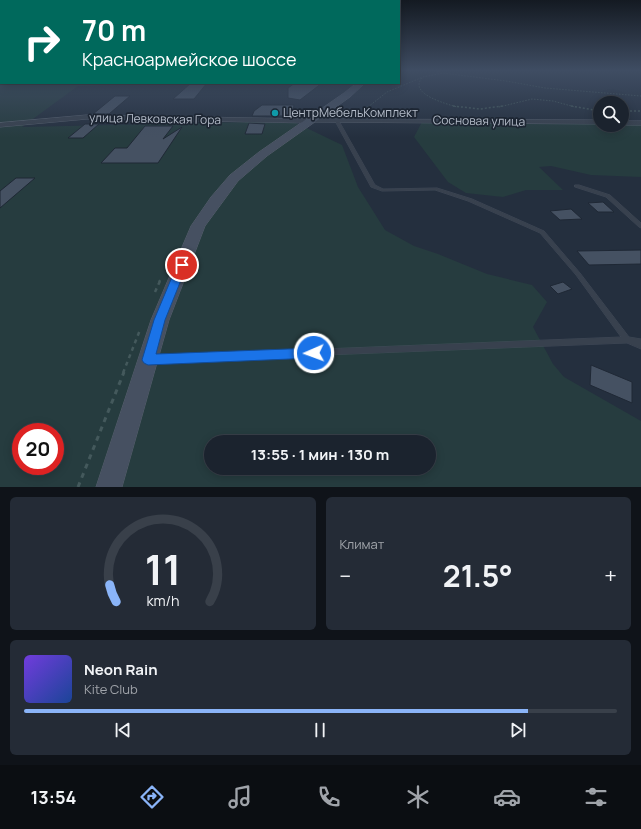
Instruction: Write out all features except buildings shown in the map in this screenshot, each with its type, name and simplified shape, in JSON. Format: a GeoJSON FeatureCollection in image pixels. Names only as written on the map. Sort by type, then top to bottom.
{"type":"FeatureCollection","features":[{"type":"Feature","properties":{"kind":"main road"},"geometry":{"type":"LineString","coordinates":[[109,487],[160,320],[195,233],[216,200],[234,178],[263,154],[311,121],[348,93]]}},
{"type":"Feature","properties":{"kind":"street","name":"улица Левковская Гора"},"geometry":{"type":"LineString","coordinates":[[0,125],[87,117],[295,118],[311,121]]}},
{"type":"Feature","properties":{"kind":"street","name":"Сосновая улица"},"geometry":{"type":"LineString","coordinates":[[311,121],[593,122]]}},
{"type":"Feature","properties":{"kind":"street"},"geometry":{"type":"LineString","coordinates":[[629,123],[641,123]]}},
{"type":"Feature","properties":{"kind":"lane"},"geometry":{"type":"LineString","coordinates":[[337,121],[373,186],[382,190],[435,189],[470,200],[542,232],[578,274],[627,340],[641,346]]}},
{"type":"Feature","properties":{"kind":"lane"},"geometry":{"type":"LineString","coordinates":[[577,186],[608,196],[641,226]]}},
{"type":"Feature","properties":{"kind":"lane"},"geometry":{"type":"LineString","coordinates":[[148,360],[627,340],[641,342]]}},
{"type":"Feature","properties":{"kind":"path"},"geometry":{"type":"LineString","coordinates":[[337,121],[362,112],[386,93]]}},
{"type":"Feature","properties":{"kind":"path"},"geometry":{"type":"LineString","coordinates":[[424,93],[428,96],[456,106],[486,109],[520,101],[538,99],[593,110]]}},
{"type":"Feature","properties":{"kind":"path"},"geometry":{"type":"LineString","coordinates":[[613,93],[641,96]]}},
{"type":"Feature","properties":{"kind":"path"},"geometry":{"type":"LineString","coordinates":[[629,111],[641,111]]}},
{"type":"Feature","properties":{"kind":"green space"},"geometry":{"type":"Polygon","coordinates":[[[0,93],[69,93],[22,127],[292,121],[342,145],[358,187],[385,230],[414,246],[487,274],[532,285],[547,302],[533,327],[553,364],[564,377],[641,421],[641,487],[0,487],[0,93]]]}},
{"type":"Feature","properties":{"kind":"green space"},"geometry":{"type":"Polygon","coordinates":[[[422,122],[593,124],[593,132],[629,132],[629,124],[638,124],[641,125],[641,177],[591,175],[551,166],[539,167],[563,190],[526,190],[503,197],[466,193],[448,182],[414,137],[422,122]]]}},
{"type":"Feature","properties":{"kind":"place","name":"ЦентрМебельКомплект"},"geometry":{"type":"Point","coordinates":[275,113]}},
{"type":"Feature","properties":{"kind":"route"},"geometry":{"type":"LineString","coordinates":[[182,265],[160,320],[148,360],[314,353]]}}]}
